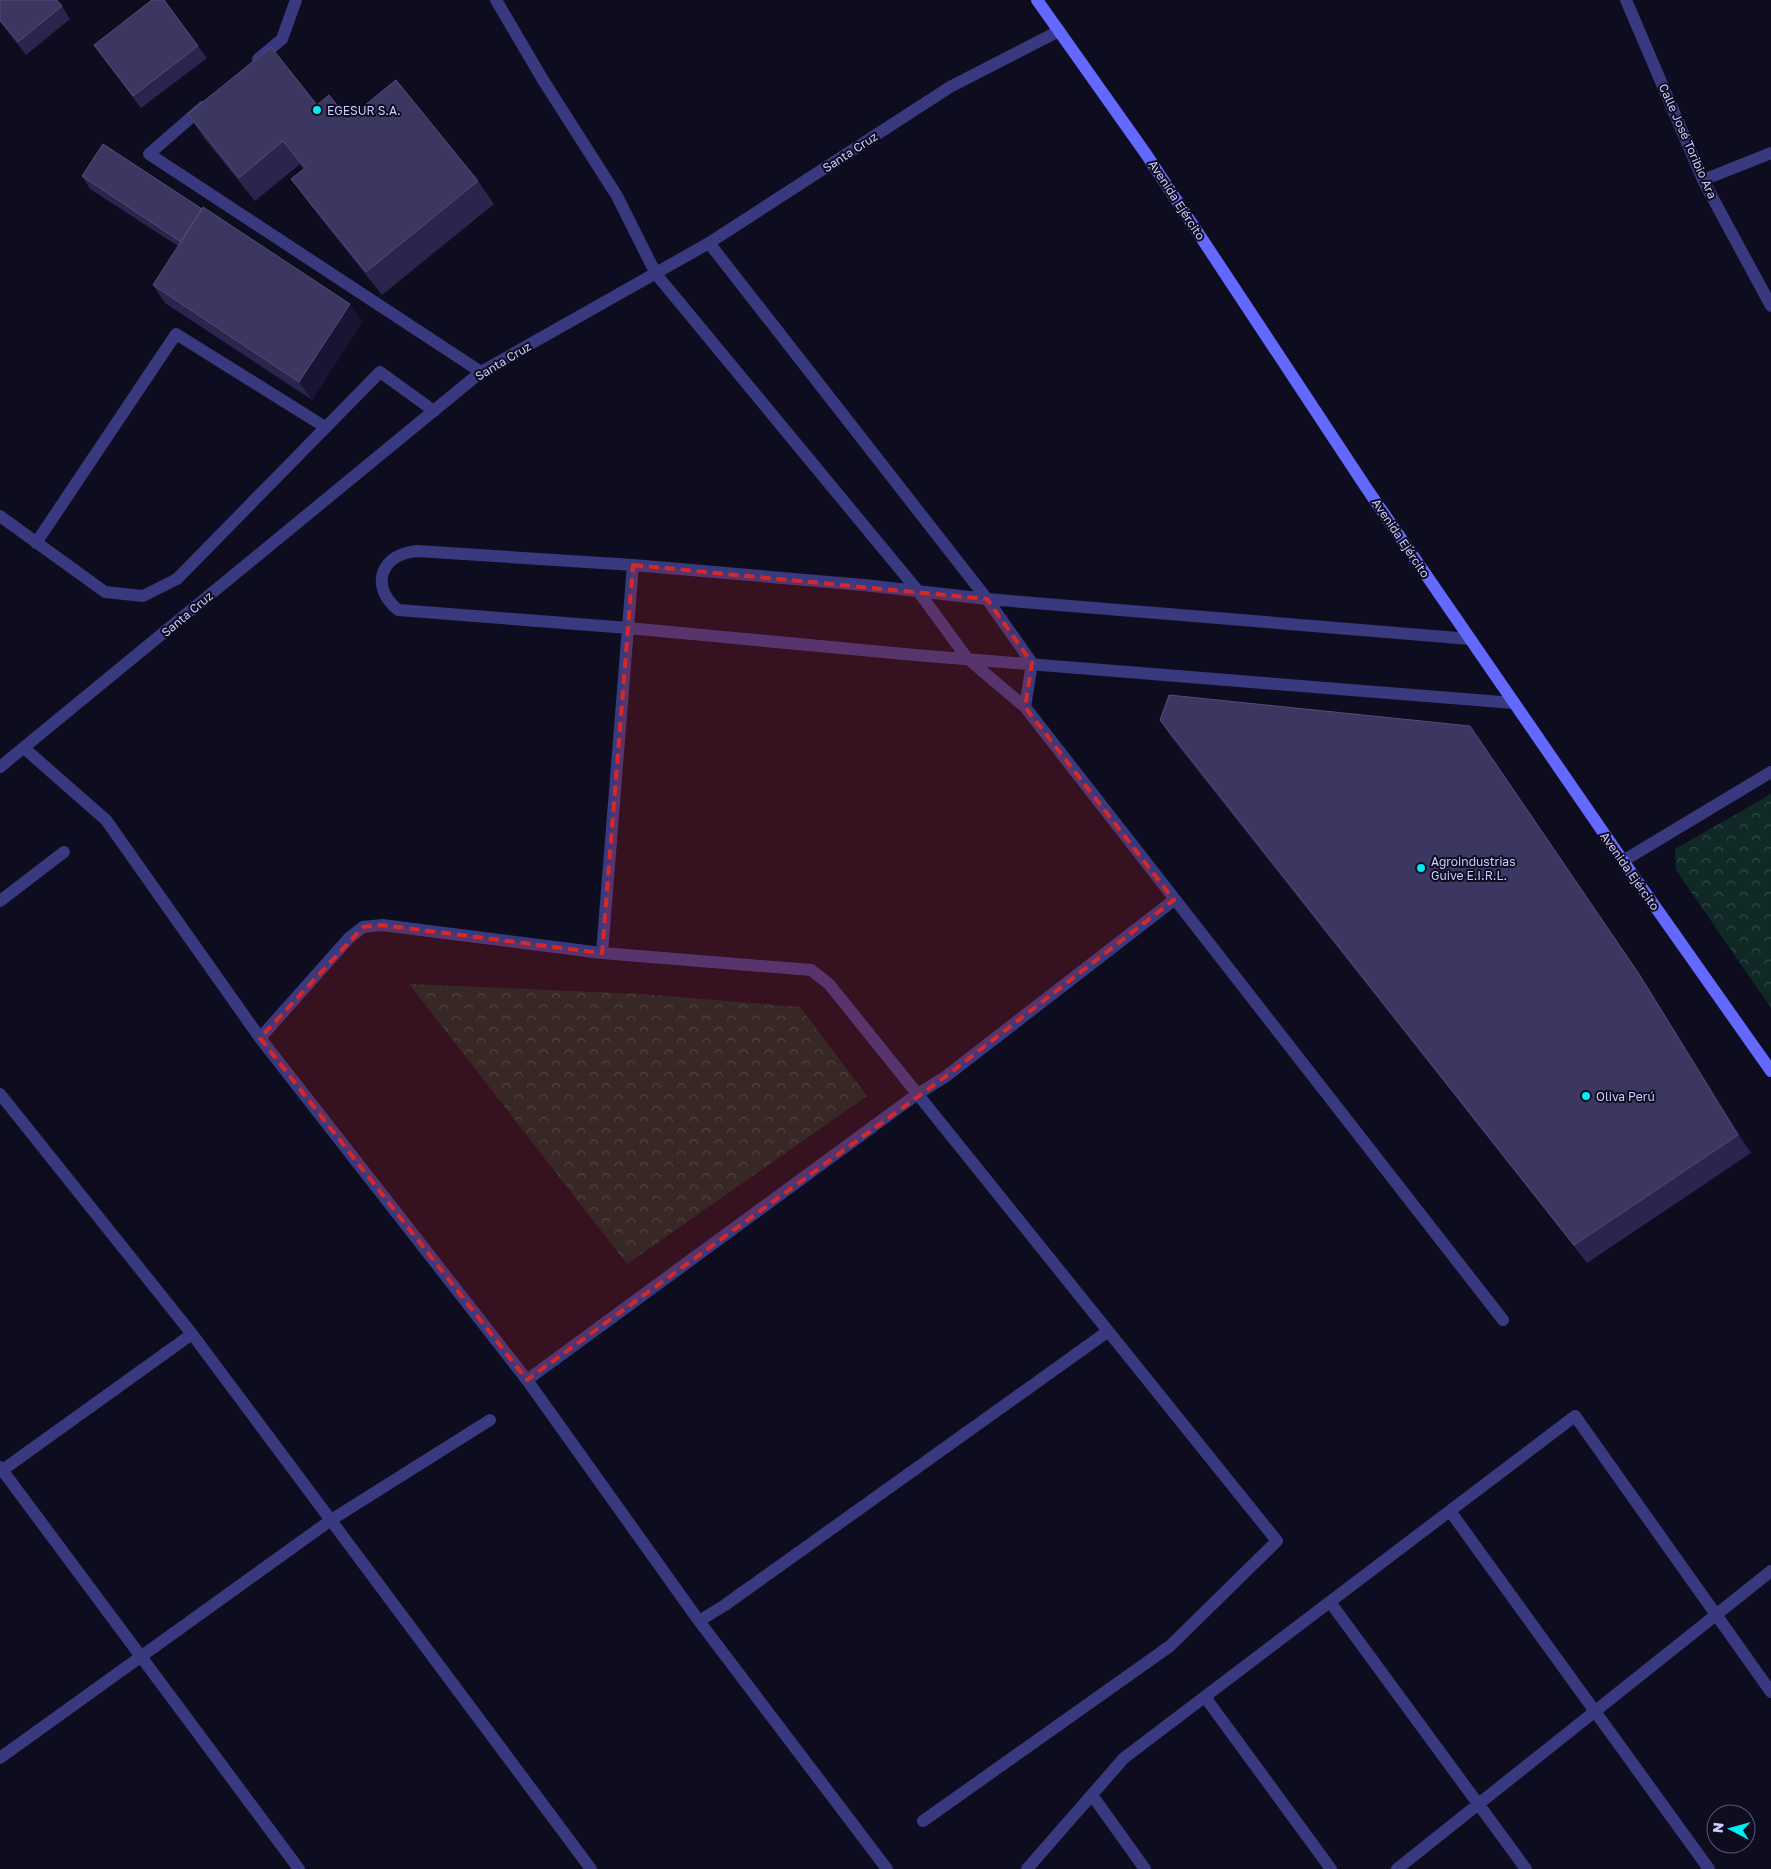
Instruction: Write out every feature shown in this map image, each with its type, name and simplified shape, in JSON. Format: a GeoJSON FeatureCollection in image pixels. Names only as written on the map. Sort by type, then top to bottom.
{"type":"FeatureCollection","features":[{"type":"Feature","properties":{"kind":"main road","name":"Avenida Ejército"},"geometry":{"type":"LineString","coordinates":[[1037,0],[1146,154],[1367,489],[1623,861],[1766,1059],[1771,1071]]}},
{"type":"Feature","properties":{"kind":"street"},"geometry":{"type":"LineString","coordinates":[[245,71],[282,39],[296,0]]}},
{"type":"Feature","properties":{"kind":"street"},"geometry":{"type":"LineString","coordinates":[[496,0],[617,196],[656,274],[918,591],[967,658],[1025,708],[1503,1320]]}},
{"type":"Feature","properties":{"kind":"street","name":"Calle José Toribio Ara"},"geometry":{"type":"LineString","coordinates":[[1626,0],[1703,180],[1771,306]]}},
{"type":"Feature","properties":{"kind":"street","name":"Santa Cruz"},"geometry":{"type":"LineString","coordinates":[[0,767],[481,372],[709,243],[950,87],[1059,31]]}},
{"type":"Feature","properties":{"kind":"street"},"geometry":{"type":"LineString","coordinates":[[215,96],[149,154],[481,372]]}},
{"type":"Feature","properties":{"kind":"street"},"geometry":{"type":"LineString","coordinates":[[1703,180],[1771,153]]}},
{"type":"Feature","properties":{"kind":"street"},"geometry":{"type":"LineString","coordinates":[[709,243],[987,599],[1032,663],[1025,708]]}},
{"type":"Feature","properties":{"kind":"street"},"geometry":{"type":"LineString","coordinates":[[36,543],[176,334],[325,427]]}},
{"type":"Feature","properties":{"kind":"street"},"geometry":{"type":"LineString","coordinates":[[0,516],[105,592],[144,596],[177,579],[380,372],[434,411]]}},
{"type":"Feature","properties":{"kind":"street"},"geometry":{"type":"LineString","coordinates":[[1470,639],[987,599],[634,565],[417,551],[404,552],[392,558],[384,568],[381,581],[383,593],[389,603],[398,610],[1514,703]]}},
{"type":"Feature","properties":{"kind":"street"},"geometry":{"type":"LineString","coordinates":[[602,953],[634,565]]}},
{"type":"Feature","properties":{"kind":"street"},"geometry":{"type":"LineString","coordinates":[[24,748],[106,820],[260,1038],[527,1380],[699,1621],[887,1869]]}},
{"type":"Feature","properties":{"kind":"street"},"geometry":{"type":"LineString","coordinates":[[1623,861],[1771,772]]}},
{"type":"Feature","properties":{"kind":"street"},"geometry":{"type":"LineString","coordinates":[[0,901],[64,852]]}},
{"type":"Feature","properties":{"kind":"street"},"geometry":{"type":"LineString","coordinates":[[527,1380],[916,1095],[945,1077],[1174,900]]}},
{"type":"Feature","properties":{"kind":"street"},"geometry":{"type":"LineString","coordinates":[[260,1038],[349,938],[363,927],[382,925],[602,953],[811,970],[829,984],[916,1095],[1276,1541],[1170,1646],[923,1821]]}},
{"type":"Feature","properties":{"kind":"street"},"geometry":{"type":"LineString","coordinates":[[0,1094],[192,1334],[591,1869]]}},
{"type":"Feature","properties":{"kind":"street"},"geometry":{"type":"LineString","coordinates":[[699,1621],[725,1605],[1107,1332]]}},
{"type":"Feature","properties":{"kind":"street"},"geometry":{"type":"LineString","coordinates":[[192,1334],[1,1470],[142,1656],[299,1869]]}},
{"type":"Feature","properties":{"kind":"street"},"geometry":{"type":"LineString","coordinates":[[1027,1869],[1124,1758],[1576,1416],[1771,1692]]}},
{"type":"Feature","properties":{"kind":"street"},"geometry":{"type":"LineString","coordinates":[[0,1758],[332,1520],[490,1420]]}},
{"type":"Feature","properties":{"kind":"street"},"geometry":{"type":"LineString","coordinates":[[1450,1511],[1709,1869]]}},
{"type":"Feature","properties":{"kind":"street"},"geometry":{"type":"LineString","coordinates":[[1397,1869],[1771,1571]]}},
{"type":"Feature","properties":{"kind":"street"},"geometry":{"type":"LineString","coordinates":[[1330,1602],[1526,1869]]}},
{"type":"Feature","properties":{"kind":"street"},"geometry":{"type":"LineString","coordinates":[[1205,1697],[1331,1869]]}},
{"type":"Feature","properties":{"kind":"street"},"geometry":{"type":"LineString","coordinates":[[1092,1795],[1145,1869]]}},
{"type":"Feature","properties":{"kind":"highlighted area"},"geometry":{"type":"Polygon","coordinates":[[[633,565],[987,599],[1032,663],[1025,707],[1174,900],[945,1077],[527,1380],[260,1038],[363,927],[382,925],[602,953],[633,565]]]}},
{"type":"Feature","properties":{"kind":"green space"},"geometry":{"type":"Polygon","coordinates":[[[1771,794],[1771,1008],[1676,870],[1675,849],[1771,794]]]}},
{"type":"Feature","properties":{"kind":"green space"},"geometry":{"type":"Polygon","coordinates":[[[409,984],[641,994],[800,1007],[867,1096],[627,1264],[409,984]]]}},
{"type":"Feature","properties":{"kind":"building"},"geometry":{"type":"Polygon","coordinates":[[[0,0],[57,0],[62,6],[18,42],[0,20],[0,0]]]}},
{"type":"Feature","properties":{"kind":"building"},"geometry":{"type":"Polygon","coordinates":[[[152,0],[164,0],[198,46],[133,96],[94,45],[152,0]]]}},
{"type":"Feature","properties":{"kind":"building"},"geometry":{"type":"Polygon","coordinates":[[[271,47],[317,105],[329,95],[348,119],[396,80],[478,181],[366,272],[291,179],[305,168],[283,141],[239,178],[188,114],[271,47]]]}},
{"type":"Feature","properties":{"kind":"building"},"geometry":{"type":"Polygon","coordinates":[[[103,144],[202,209],[181,242],[82,176],[103,144]]]}},
{"type":"Feature","properties":{"kind":"building"},"geometry":{"type":"Polygon","coordinates":[[[203,207],[350,304],[299,382],[153,285],[203,207]]]}},
{"type":"Feature","properties":{"kind":"building","name":"Agroindustrias Guive E.I.R.L."},"geometry":{"type":"Polygon","coordinates":[[[1169,695],[1470,726],[1639,974],[1738,1135],[1574,1245],[1160,720],[1169,695]]]}},
{"type":"Feature","properties":{"kind":"place","name":"EGESUR S.A."},"geometry":{"type":"Point","coordinates":[317,110]}},
{"type":"Feature","properties":{"kind":"place","name":"Agroindustrias Guive E.I.R.L."},"geometry":{"type":"Point","coordinates":[1421,868]}},
{"type":"Feature","properties":{"kind":"place","name":"Oliva Perú"},"geometry":{"type":"Point","coordinates":[1586,1096]}}]}
